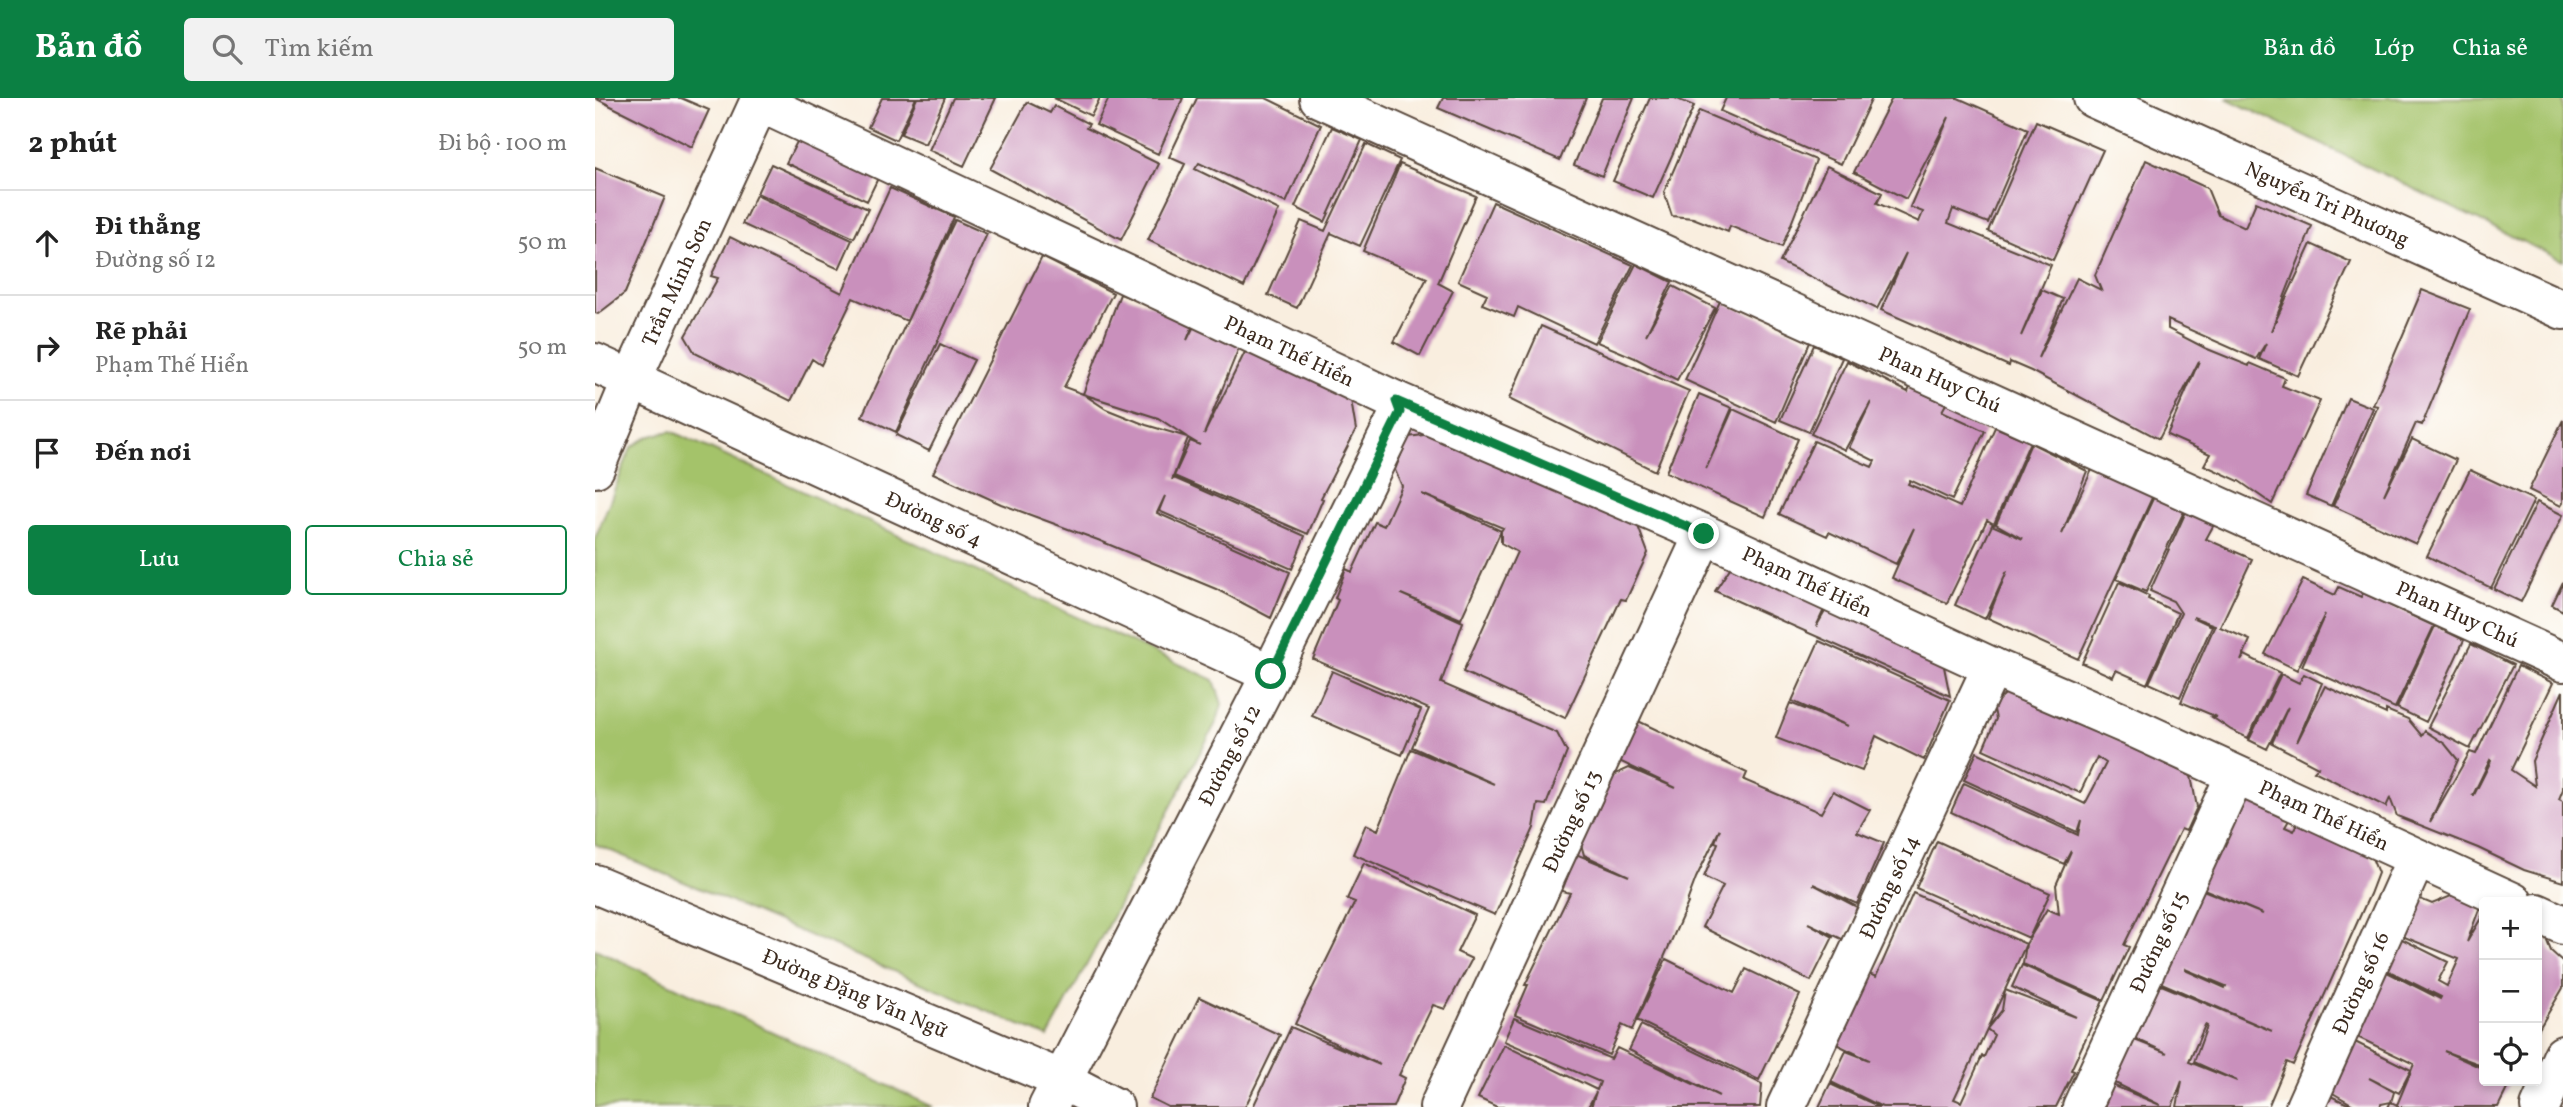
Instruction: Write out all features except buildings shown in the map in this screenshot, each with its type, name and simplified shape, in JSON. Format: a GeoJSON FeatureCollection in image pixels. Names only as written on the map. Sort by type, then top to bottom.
{"type":"FeatureCollection","features":[{"type":"Feature","properties":{"kind":"street","name":"Phan Huy Chú"},"geometry":{"type":"LineString","coordinates":[[1319,98],[2563,662]]}},
{"type":"Feature","properties":{"kind":"street","name":"Nguyển Tri Phương"},"geometry":{"type":"LineString","coordinates":[[2092,98],[2563,310]]}},
{"type":"Feature","properties":{"kind":"street","name":"Trần Minh Sơn"},"geometry":{"type":"LineString","coordinates":[[595,468],[632,379],[760,100]]}},
{"type":"Feature","properties":{"kind":"street","name":"Phạm Thế Hiển"},"geometry":{"type":"LineString","coordinates":[[760,100],[1396,401],[1704,534],[2502,897]]}},
{"type":"Feature","properties":{"kind":"street","name":"Đường số 4"},"geometry":{"type":"LineString","coordinates":[[595,363],[1271,674]]}},
{"type":"Feature","properties":{"kind":"street","name":"Đường số 12"},"geometry":{"type":"LineString","coordinates":[[1054,1093],[1271,674],[1400,412],[1396,401]]}},
{"type":"Feature","properties":{"kind":"street","name":"Đường số 13"},"geometry":{"type":"LineString","coordinates":[[1439,1107],[1704,534]]}},
{"type":"Feature","properties":{"kind":"street","name":"Đường số 14"},"geometry":{"type":"LineString","coordinates":[[1786,1107],[1992,667]]}},
{"type":"Feature","properties":{"kind":"street","name":"Đường số 15"},"geometry":{"type":"LineString","coordinates":[[2083,1107],[2235,776]]}},
{"type":"Feature","properties":{"kind":"street","name":"Đường số 16"},"geometry":{"type":"LineString","coordinates":[[2305,1107],[2416,859]]}},
{"type":"Feature","properties":{"kind":"street","name":"Đường Đặng Văn Ngữ"},"geometry":{"type":"LineString","coordinates":[[595,884],[1054,1093],[1114,1107]]}},
{"type":"Feature","properties":{"kind":"street"},"geometry":{"type":"LineString","coordinates":[[2542,915],[2563,925]]}},
{"type":"Feature","properties":{"kind":"street"},"geometry":{"type":"LineString","coordinates":[[2540,1107],[2563,1055]]}},
{"type":"Feature","properties":{"kind":"green space"},"geometry":{"type":"Polygon","coordinates":[[[2226,98],[2563,98],[2563,261],[2226,98]]]}},
{"type":"Feature","properties":{"kind":"green space"},"geometry":{"type":"Polygon","coordinates":[[[671,431],[1214,680],[1222,704],[1217,721],[1048,1037],[595,844],[595,539],[631,448],[647,437],[671,431]]]}},
{"type":"Feature","properties":{"kind":"green space"},"geometry":{"type":"Polygon","coordinates":[[[595,949],[933,1107],[595,1107],[595,949]]]}},
{"type":"Feature","properties":{"kind":"route"},"geometry":{"type":"LineString","coordinates":[[1271,674],[1400,412],[1396,401],[1704,534]]}}]}
